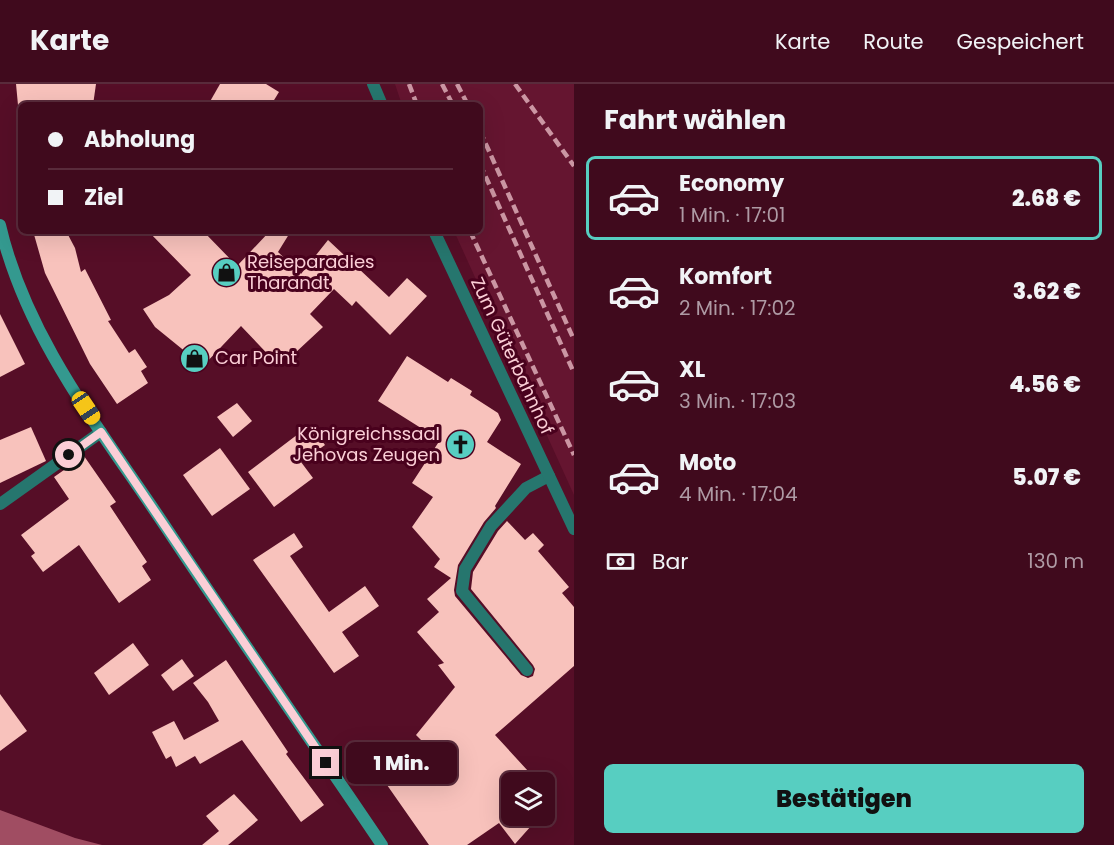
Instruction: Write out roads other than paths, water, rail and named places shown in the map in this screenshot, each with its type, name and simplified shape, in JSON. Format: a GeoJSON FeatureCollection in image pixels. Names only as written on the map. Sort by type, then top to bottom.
{"type":"FeatureCollection","features":[{"type":"Feature","properties":{"kind":"main road"},"geometry":{"type":"LineString","coordinates":[[0,225],[23,298],[63,375],[382,845]]}},
{"type":"Feature","properties":{"kind":"street"},"geometry":{"type":"LineString","coordinates":[[373,84],[381,102]]}},
{"type":"Feature","properties":{"kind":"street","name":"Zum Güterbahnhof"},"geometry":{"type":"LineString","coordinates":[[435,234],[574,529]]}},
{"type":"Feature","properties":{"kind":"street"},"geometry":{"type":"LineString","coordinates":[[0,504],[101,432]]}},
{"type":"Feature","properties":{"kind":"street"},"geometry":{"type":"LineString","coordinates":[[527,670],[462,591],[465,569],[491,526],[526,488],[549,476]]}},
{"type":"Feature","properties":{"kind":"railway"},"geometry":{"type":"LineString","coordinates":[[409,84],[416,102]]}},
{"type":"Feature","properties":{"kind":"railway"},"geometry":{"type":"LineString","coordinates":[[442,84],[451,102]]}},
{"type":"Feature","properties":{"kind":"railway"},"geometry":{"type":"LineString","coordinates":[[457,84],[466,102]]}},
{"type":"Feature","properties":{"kind":"railway"},"geometry":{"type":"LineString","coordinates":[[515,84],[574,166]]}},
{"type":"Feature","properties":{"kind":"railway"},"geometry":{"type":"LineString","coordinates":[[483,138],[574,340]]}},
{"type":"Feature","properties":{"kind":"railway"},"geometry":{"type":"LineString","coordinates":[[483,171],[574,373]]}},
{"type":"Feature","properties":{"kind":"railway"},"geometry":{"type":"LineString","coordinates":[[471,234],[574,455]]}},
{"type":"Feature","properties":{"kind":"place","name":"Reiseparadies Tharandt"},"geometry":{"type":"Point","coordinates":[226,272]}},
{"type":"Feature","properties":{"kind":"place","name":"Car Point"},"geometry":{"type":"Point","coordinates":[194,358]}},
{"type":"Feature","properties":{"kind":"place","name":"Königreichssaal Jehovas Zeugen"},"geometry":{"type":"Point","coordinates":[461,444]}}]}
